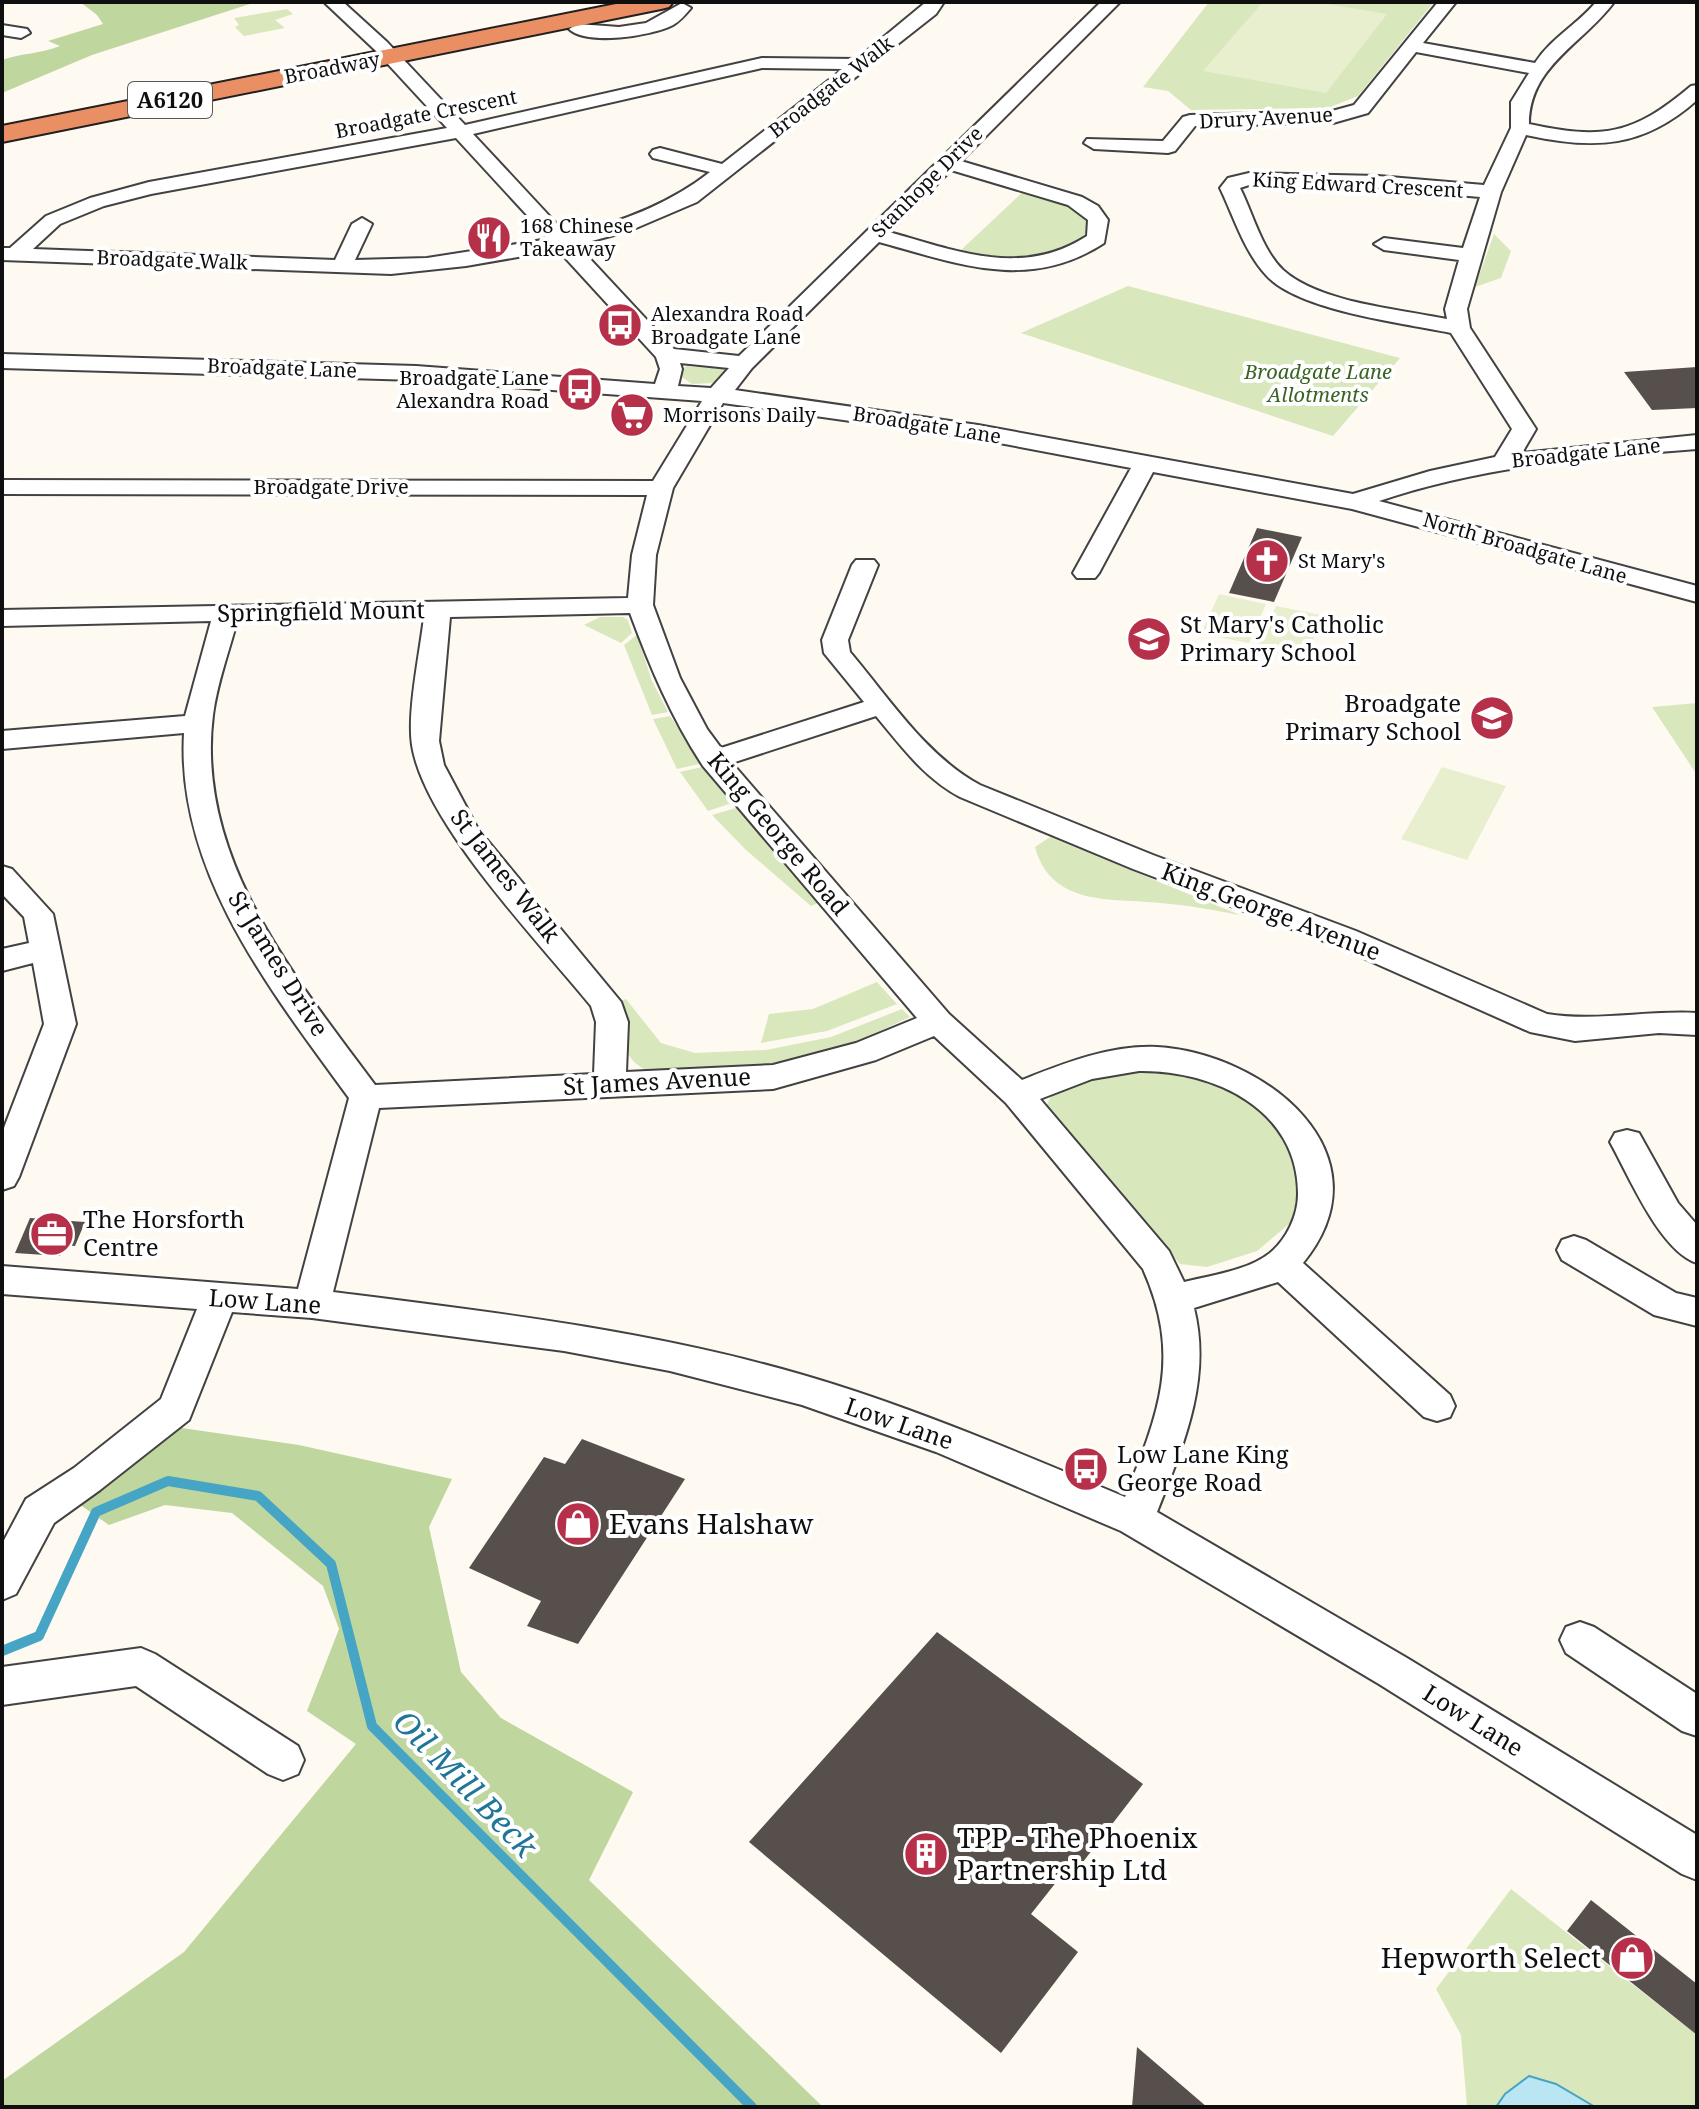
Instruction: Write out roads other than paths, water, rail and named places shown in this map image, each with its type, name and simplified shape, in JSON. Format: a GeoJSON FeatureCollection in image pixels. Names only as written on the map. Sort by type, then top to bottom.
{"type":"FeatureCollection","features":[{"type":"Feature","properties":{"kind":"highway","name":"Broadway"},"geometry":{"type":"LineString","coordinates":[[2,134],[389,56],[672,5]]}},
{"type":"Feature","properties":{"kind":"street"},"geometry":{"type":"LineString","coordinates":[[333,2],[389,56],[564,240],[667,355],[671,369],[665,390]]}},
{"type":"Feature","properties":{"kind":"street","name":"Broadgate Walk"},"geometry":{"type":"LineString","coordinates":[[9,254],[391,268],[455,262],[564,240],[657,215],[690,198],[930,10],[935,2]]}},
{"type":"Feature","properties":{"kind":"street","name":"Stanhope Drive"},"geometry":{"type":"LineString","coordinates":[[717,394],[725,389],[744,363],[1111,2]]}},
{"type":"Feature","properties":{"kind":"street","name":"Drury Avenue"},"geometry":{"type":"LineString","coordinates":[[1094,143],[1168,147],[1190,121],[1333,117],[1361,109],[1447,2]]}},
{"type":"Feature","properties":{"kind":"street"},"geometry":{"type":"LineString","coordinates":[[1582,451],[1524,429],[1459,328],[1456,309],[1491,192],[1520,128],[1520,102],[1552,51],[1588,23],[1605,2]]}},
{"type":"Feature","properties":{"kind":"street"},"geometry":{"type":"LineString","coordinates":[[578,29],[627,31],[662,24],[680,12],[672,5]]}},
{"type":"Feature","properties":{"kind":"street"},"geometry":{"type":"LineString","coordinates":[[2,30],[21,33]]}},
{"type":"Feature","properties":{"kind":"street"},"geometry":{"type":"LineString","coordinates":[[1412,46],[1538,69]]}},
{"type":"Feature","properties":{"kind":"street","name":"Broadgate Crescent"},"geometry":{"type":"LineString","coordinates":[[9,254],[53,220],[110,198],[149,188],[459,132],[762,63],[861,64]]}},
{"type":"Feature","properties":{"kind":"street"},"geometry":{"type":"LineString","coordinates":[[1520,128],[1556,136],[1594,139],[1638,132],[1660,121],[1697,90]]}},
{"type":"Feature","properties":{"kind":"street"},"geometry":{"type":"LineString","coordinates":[[660,154],[724,170]]}},
{"type":"Feature","properties":{"kind":"street"},"geometry":{"type":"LineString","coordinates":[[875,234],[984,262],[1017,266],[1071,256],[1097,239],[1098,220],[1091,210],[1075,201],[948,163]]}},
{"type":"Feature","properties":{"kind":"street","name":"King Edward Crescent"},"geometry":{"type":"LineString","coordinates":[[1459,328],[1338,301],[1294,287],[1268,264],[1230,188],[1235,182],[1249,179],[1378,182],[1491,192]]}},
{"type":"Feature","properties":{"kind":"street"},"geometry":{"type":"LineString","coordinates":[[342,266],[362,224]]}},
{"type":"Feature","properties":{"kind":"street"},"geometry":{"type":"LineString","coordinates":[[1384,244],[1471,255]]}},
{"type":"Feature","properties":{"kind":"street"},"geometry":{"type":"LineString","coordinates":[[667,355],[744,363]]}},
{"type":"Feature","properties":{"kind":"street","name":"Broadgate Lane"},"geometry":{"type":"LineString","coordinates":[[2,361],[416,373],[717,394],[964,430],[1354,502],[1432,475],[1505,461],[1697,442]]}},
{"type":"Feature","properties":{"kind":"street","name":"King George Road"},"geometry":{"type":"LineString","coordinates":[[717,394],[661,488],[644,555],[640,605],[667,678],[713,760],[938,1022],[1018,1095],[1157,1261],[1167,1280],[1185,1342],[1184,1377],[1164,1444],[1135,1519]]}},
{"type":"Feature","properties":{"kind":"street"},"geometry":{"type":"LineString","coordinates":[[1505,461],[1524,429]]}},
{"type":"Feature","properties":{"kind":"street"},"geometry":{"type":"LineString","coordinates":[[1086,573],[1145,464]]}},
{"type":"Feature","properties":{"kind":"street","name":"Broadgate Drive"},"geometry":{"type":"LineString","coordinates":[[2,487],[661,488]]}},
{"type":"Feature","properties":{"kind":"street","name":"North Broadgate Lane"},"geometry":{"type":"LineString","coordinates":[[1354,502],[1697,594]]}},
{"type":"Feature","properties":{"kind":"street","name":"King George Avenue"},"geometry":{"type":"LineString","coordinates":[[865,565],[835,640],[837,653],[930,763],[948,779],[970,791],[1143,862],[1345,938],[1541,1024],[1575,1030],[1659,1022],[1697,1024]]}},
{"type":"Feature","properties":{"kind":"street","name":"Springfield Mount"},"geometry":{"type":"LineString","coordinates":[[2,618],[640,605]]}},
{"type":"Feature","properties":{"kind":"street","name":"St James Walk"},"geometry":{"type":"LineString","coordinates":[[438,609],[426,721],[425,741],[430,765],[466,833],[605,1002],[612,1022],[610,1083]]}},
{"type":"Feature","properties":{"kind":"street","name":"St James Drive"},"geometry":{"type":"LineString","coordinates":[[226,614],[198,723],[198,775],[203,811],[219,865],[263,946],[366,1097]]}},
{"type":"Feature","properties":{"kind":"street"},"geometry":{"type":"LineString","coordinates":[[713,760],[880,706]]}},
{"type":"Feature","properties":{"kind":"street"},"geometry":{"type":"LineString","coordinates":[[5,745],[198,723]]}},
{"type":"Feature","properties":{"kind":"street"},"geometry":{"type":"LineString","coordinates":[[2,876],[38,914],[60,1024],[2,1177]]}},
{"type":"Feature","properties":{"kind":"street"},"geometry":{"type":"LineString","coordinates":[[2,960],[45,950]]}},
{"type":"Feature","properties":{"kind":"street","name":"St James Avenue"},"geometry":{"type":"LineString","coordinates":[[366,1097],[773,1077],[865,1052],[938,1022]]}},
{"type":"Feature","properties":{"kind":"street"},"geometry":{"type":"LineString","coordinates":[[1018,1095],[1104,1062],[1159,1059],[1205,1067],[1240,1081],[1273,1102],[1305,1140],[1318,1180],[1311,1226],[1281,1264],[1243,1280],[1172,1299]]}},
{"type":"Feature","properties":{"kind":"street"},"geometry":{"type":"LineString","coordinates":[[312,1304],[366,1097]]}},
{"type":"Feature","properties":{"kind":"street"},"geometry":{"type":"LineString","coordinates":[[1627,1142],[1666,1212],[1697,1249]]}},
{"type":"Feature","properties":{"kind":"street"},"geometry":{"type":"LineString","coordinates":[[1574,1250],[1667,1305],[1697,1312]]}},
{"type":"Feature","properties":{"kind":"street"},"geometry":{"type":"LineString","coordinates":[[1281,1264],[1437,1406]]}},
{"type":"Feature","properties":{"kind":"street","name":"Low Lane"},"geometry":{"type":"LineString","coordinates":[[2,1280],[312,1304],[564,1336],[670,1356],[803,1390],[949,1441],[1135,1519],[1695,1854]]}},
{"type":"Feature","properties":{"kind":"street"},"geometry":{"type":"LineString","coordinates":[[2,1582],[40,1511],[87,1479],[176,1409],[219,1299]]}},
{"type":"Feature","properties":{"kind":"street"},"geometry":{"type":"LineString","coordinates":[[1580,1640],[1697,1717]]}},
{"type":"Feature","properties":{"kind":"street"},"geometry":{"type":"LineString","coordinates":[[2,1686],[141,1667],[283,1760]]}},
{"type":"Feature","properties":{"kind":"water"},"geometry":{"type":"Polygon","coordinates":[[[1529,2076],[1556,2084],[1595,2107],[1496,2107],[1505,2094],[1529,2076]]]}},
{"type":"Feature","properties":{"kind":"waterway","name":"Oil Mill Beck"},"geometry":{"type":"LineString","coordinates":[[2,1651],[39,1636],[96,1512],[168,1481],[258,1496],[331,1564],[372,1726],[752,2107]]}},
{"type":"Feature","properties":{"kind":"place","name":"168 Chinese Takeaway"},"geometry":{"type":"Point","coordinates":[489,238]}},
{"type":"Feature","properties":{"kind":"place","name":"Alexandra Road Broadgate Lane"},"geometry":{"type":"Point","coordinates":[620,325]}},
{"type":"Feature","properties":{"kind":"place","name":"Broadgate Lane Alexandra Road"},"geometry":{"type":"Point","coordinates":[580,389]}},
{"type":"Feature","properties":{"kind":"place","name":"Morrisons Daily"},"geometry":{"type":"Point","coordinates":[632,415]}},
{"type":"Feature","properties":{"kind":"place","name":"St Mary's"},"geometry":{"type":"Point","coordinates":[1267,561]}},
{"type":"Feature","properties":{"kind":"place","name":"St Mary's Catholic Primary School"},"geometry":{"type":"Point","coordinates":[1149,639]}},
{"type":"Feature","properties":{"kind":"place","name":"Broadgate Primary School"},"geometry":{"type":"Point","coordinates":[1492,718]}},
{"type":"Feature","properties":{"kind":"place","name":"The Horsforth Centre"},"geometry":{"type":"Point","coordinates":[52,1234]}},
{"type":"Feature","properties":{"kind":"place","name":"Low Lane King George Road"},"geometry":{"type":"Point","coordinates":[1086,1469]}},
{"type":"Feature","properties":{"kind":"place","name":"Evans Halshaw"},"geometry":{"type":"Point","coordinates":[578,1524]}},
{"type":"Feature","properties":{"kind":"place","name":"TPP - The Phoenix Partnership Ltd"},"geometry":{"type":"Point","coordinates":[926,1854]}},
{"type":"Feature","properties":{"kind":"place","name":"Hepworth Select"},"geometry":{"type":"Point","coordinates":[1632,1958]}},
{"type":"Feature","properties":{"kind":"park label","name":"Broadgate Lane Allotments"},"geometry":{"type":"Point","coordinates":[1318,384]}}]}
